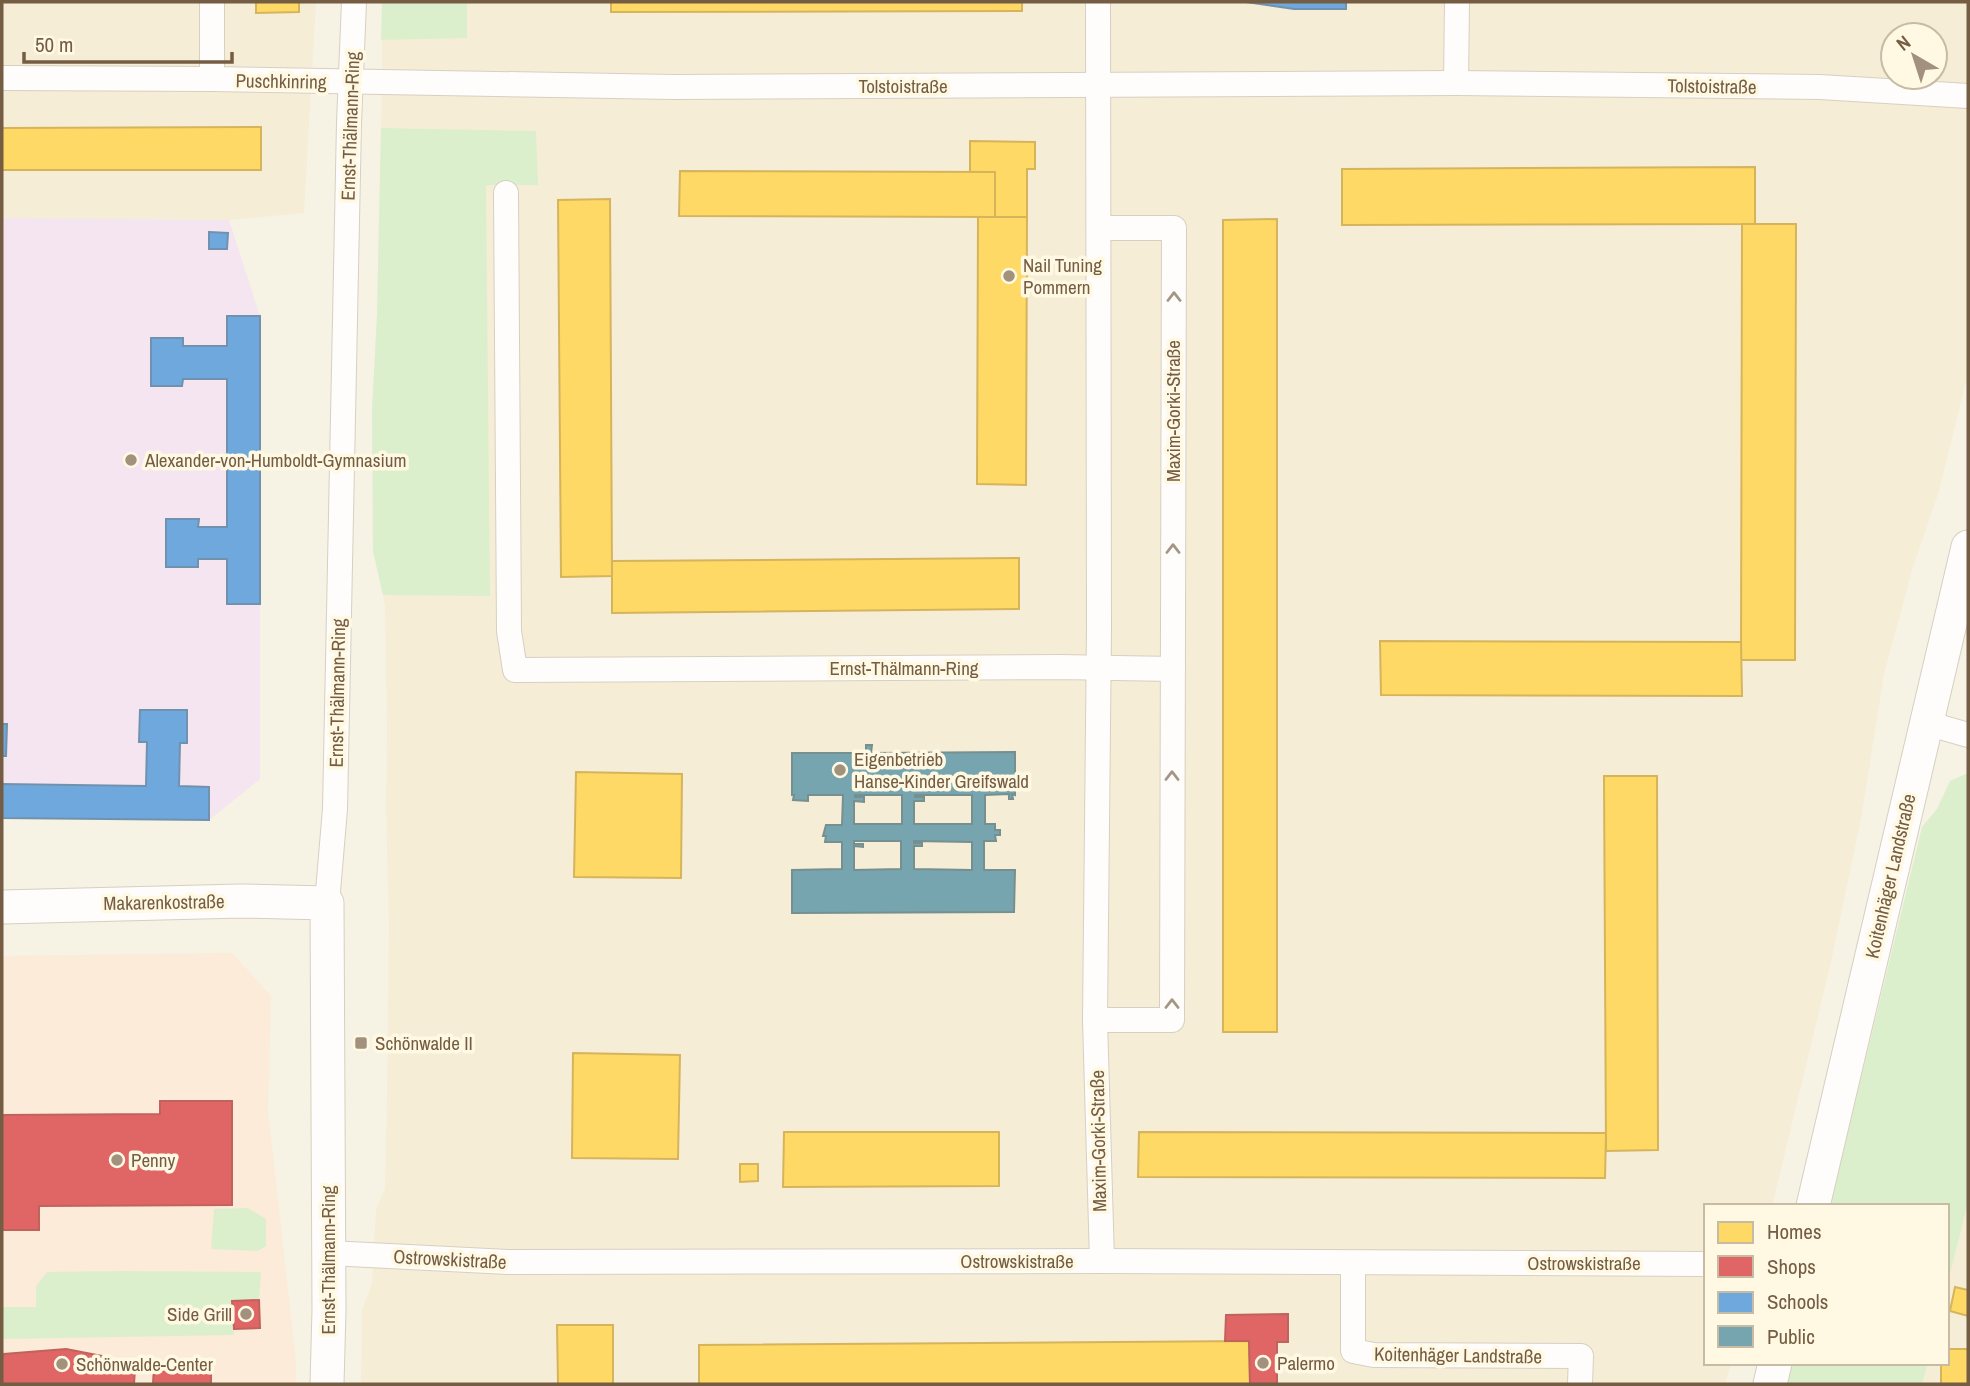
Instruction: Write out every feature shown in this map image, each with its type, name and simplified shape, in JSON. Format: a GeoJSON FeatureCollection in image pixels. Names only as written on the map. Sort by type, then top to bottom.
{"type":"FeatureCollection","features":[{"type":"Feature","properties":{"kind":"street","name":"Puschkinring"},"geometry":{"type":"LineString","coordinates":[[212,2],[212,79]]}},
{"type":"Feature","properties":{"kind":"street","name":"Ernst-Thälmann-Ring"},"geometry":{"type":"LineString","coordinates":[[327,1384],[327,903],[334,809],[354,2]]}},
{"type":"Feature","properties":{"kind":"street","name":"Maxim-Gorki-Straße"},"geometry":{"type":"LineString","coordinates":[[1098,2],[1099,667],[1095,1020],[1102,1261]]}},
{"type":"Feature","properties":{"kind":"street"},"geometry":{"type":"LineString","coordinates":[[1456,83],[1457,2]]}},
{"type":"Feature","properties":{"kind":"street","name":"Puschkinring"},"geometry":{"type":"LineString","coordinates":[[2,78],[351,82]]}},
{"type":"Feature","properties":{"kind":"street","name":"Tolstoistraße"},"geometry":{"type":"LineString","coordinates":[[351,82],[674,87],[1456,83],[1831,87],[1968,96]]}},
{"type":"Feature","properties":{"kind":"street","name":"Ernst-Thälmann-Ring"},"geometry":{"type":"LineString","coordinates":[[506,193],[509,631],[515,670],[1099,667]]}},
{"type":"Feature","properties":{"kind":"street","name":"Maxim-Gorki-Straße"},"geometry":{"type":"LineString","coordinates":[[1095,1020],[1172,1020],[1174,228],[1099,228]]}},
{"type":"Feature","properties":{"kind":"street","name":"Koitenhäger Landstraße"},"geometry":{"type":"LineString","coordinates":[[1813,1204],[1968,547]]}},
{"type":"Feature","properties":{"kind":"street"},"geometry":{"type":"LineString","coordinates":[[1099,667],[1173,668]]}},
{"type":"Feature","properties":{"kind":"street"},"geometry":{"type":"LineString","coordinates":[[1926,723],[1968,735]]}},
{"type":"Feature","properties":{"kind":"street","name":"Makarenkostraße"},"geometry":{"type":"LineString","coordinates":[[2,906],[241,901],[327,903]]}},
{"type":"Feature","properties":{"kind":"street","name":"Ostrowskistraße"},"geometry":{"type":"LineString","coordinates":[[328,1253],[508,1262],[1704,1264]]}},
{"type":"Feature","properties":{"kind":"street","name":"Koitenhäger Landstraße"},"geometry":{"type":"LineString","coordinates":[[1353,1263],[1353,1351],[1374,1355],[1581,1356],[1580,1384]]}},
{"type":"Feature","properties":{"kind":"street"},"geometry":{"type":"LineString","coordinates":[[1770,1384],[1775,1365]]}},
{"type":"Feature","properties":{"kind":"shaded area"},"geometry":{"type":"Polygon","coordinates":[[[2,2],[316,2],[304,213],[229,220],[2,218],[2,2]]]}},
{"type":"Feature","properties":{"kind":"shaded area"},"geometry":{"type":"Polygon","coordinates":[[[382,2],[1968,2],[1968,373],[1939,491],[1913,567],[1884,674],[1861,819],[1830,966],[1772,1204],[1704,1204],[1704,1365],[1730,1365],[1725,1384],[361,1384],[362,1310],[372,1284],[376,1209],[385,1189],[389,923],[385,605],[373,551],[372,410],[377,315],[382,2]]]}},
{"type":"Feature","properties":{"kind":"shaded area","name":"Alexander-von-Humboldt-Gymnasium"},"geometry":{"type":"Polygon","coordinates":[[[2,218],[229,220],[260,316],[260,779],[209,820],[2,818],[2,218]]]}},
{"type":"Feature","properties":{"kind":"shaded area"},"geometry":{"type":"Polygon","coordinates":[[[232,953],[271,996],[268,1110],[296,1362],[296,1384],[2,1384],[2,956],[232,953]]]}},
{"type":"Feature","properties":{"kind":"shaded area"},"geometry":{"type":"Polygon","coordinates":[[[1968,1203],[1968,1384],[1922,1384],[1927,1365],[1949,1365],[1949,1278],[1968,1203]]]}},
{"type":"Feature","properties":{"kind":"green space"},"geometry":{"type":"Polygon","coordinates":[[[382,2],[467,2],[467,38],[381,40],[382,2]]]}},
{"type":"Feature","properties":{"kind":"green space"},"geometry":{"type":"Polygon","coordinates":[[[381,128],[536,131],[538,185],[486,185],[490,596],[383,595],[373,551],[372,410],[381,128]]]}},
{"type":"Feature","properties":{"kind":"green space"},"geometry":{"type":"Polygon","coordinates":[[[1968,773],[1968,1203],[1949,1278],[1949,1204],[1830,1204],[1922,827],[1937,809],[1950,781],[1968,773]]]}},
{"type":"Feature","properties":{"kind":"green space"},"geometry":{"type":"Polygon","coordinates":[[[248,1208],[266,1219],[266,1246],[258,1251],[211,1249],[214,1209],[248,1208]]]}},
{"type":"Feature","properties":{"kind":"green space"},"geometry":{"type":"Polygon","coordinates":[[[47,1272],[261,1272],[259,1300],[233,1302],[234,1335],[2,1339],[2,1307],[36,1307],[36,1286],[47,1272]]]}},
{"type":"Feature","properties":{"kind":"green space"},"geometry":{"type":"Polygon","coordinates":[[[1791,1365],[1927,1365],[1922,1384],[1786,1384],[1791,1365]]]}},
{"type":"Feature","properties":{"kind":"building: Homes"},"geometry":{"type":"Polygon","coordinates":[[[256,2],[299,2],[299,12],[256,13],[256,2]]]}},
{"type":"Feature","properties":{"kind":"building: Homes"},"geometry":{"type":"Polygon","coordinates":[[[611,2],[1022,2],[1022,11],[611,12],[611,2]]]}},
{"type":"Feature","properties":{"kind":"building: Homes"},"geometry":{"type":"Polygon","coordinates":[[[261,127],[261,170],[2,170],[2,128],[261,127]]]}},
{"type":"Feature","properties":{"kind":"building: Homes"},"geometry":{"type":"Polygon","coordinates":[[[970,141],[1035,142],[1035,169],[1027,169],[1027,217],[995,217],[995,172],[970,172],[970,141]]]}},
{"type":"Feature","properties":{"kind":"building: Homes"},"geometry":{"type":"Polygon","coordinates":[[[1755,167],[1755,224],[1342,225],[1342,169],[1755,167]]]}},
{"type":"Feature","properties":{"kind":"building: Homes"},"geometry":{"type":"Polygon","coordinates":[[[680,171],[995,172],[995,217],[679,216],[680,171]]]}},
{"type":"Feature","properties":{"kind":"building: Homes"},"geometry":{"type":"Polygon","coordinates":[[[610,199],[612,576],[561,577],[558,200],[610,199]]]}},
{"type":"Feature","properties":{"kind":"building: Homes"},"geometry":{"type":"Polygon","coordinates":[[[978,217],[1027,217],[1026,485],[977,484],[978,217]]]}},
{"type":"Feature","properties":{"kind":"building: Homes"},"geometry":{"type":"Polygon","coordinates":[[[1277,219],[1277,1032],[1223,1032],[1223,220],[1277,219]]]}},
{"type":"Feature","properties":{"kind":"building: Homes"},"geometry":{"type":"Polygon","coordinates":[[[1742,224],[1796,224],[1795,660],[1741,660],[1742,224]]]}},
{"type":"Feature","properties":{"kind":"building: Homes"},"geometry":{"type":"Polygon","coordinates":[[[1019,558],[1019,609],[612,613],[612,561],[1019,558]]]}},
{"type":"Feature","properties":{"kind":"building: Homes"},"geometry":{"type":"Polygon","coordinates":[[[1380,641],[1741,642],[1742,696],[1381,695],[1380,641]]]}},
{"type":"Feature","properties":{"kind":"building: Homes"},"geometry":{"type":"Polygon","coordinates":[[[576,772],[682,774],[681,878],[574,877],[576,772]]]}},
{"type":"Feature","properties":{"kind":"building: Homes"},"geometry":{"type":"Polygon","coordinates":[[[1604,776],[1657,776],[1658,1150],[1606,1151],[1604,776]]]}},
{"type":"Feature","properties":{"kind":"building: Homes"},"geometry":{"type":"Polygon","coordinates":[[[573,1053],[680,1055],[678,1159],[572,1158],[573,1053]]]}},
{"type":"Feature","properties":{"kind":"building: Homes"},"geometry":{"type":"Polygon","coordinates":[[[784,1132],[999,1132],[999,1186],[783,1187],[784,1132]]]}},
{"type":"Feature","properties":{"kind":"building: Homes"},"geometry":{"type":"Polygon","coordinates":[[[1139,1132],[1606,1133],[1605,1178],[1138,1177],[1139,1132]]]}},
{"type":"Feature","properties":{"kind":"building: Homes"},"geometry":{"type":"Polygon","coordinates":[[[740,1164],[758,1164],[758,1181],[740,1182],[740,1164]]]}},
{"type":"Feature","properties":{"kind":"building: Homes"},"geometry":{"type":"Polygon","coordinates":[[[1955,1287],[1968,1290],[1968,1316],[1950,1311],[1955,1287]]]}},
{"type":"Feature","properties":{"kind":"building: Homes"},"geometry":{"type":"Polygon","coordinates":[[[557,1325],[613,1325],[613,1384],[558,1384],[557,1325]]]}},
{"type":"Feature","properties":{"kind":"building: Homes"},"geometry":{"type":"Polygon","coordinates":[[[1249,1341],[1250,1384],[699,1384],[699,1345],[1249,1341]]]}},
{"type":"Feature","properties":{"kind":"building: Homes"},"geometry":{"type":"Polygon","coordinates":[[[1949,1349],[1968,1349],[1968,1384],[1941,1384],[1941,1365],[1949,1365],[1949,1349]]]}},
{"type":"Feature","properties":{"kind":"building: Shops","name":"Penny"},"geometry":{"type":"Polygon","coordinates":[[[160,1101],[232,1101],[232,1205],[39,1206],[39,1230],[2,1230],[2,1115],[160,1114],[160,1101]]]}},
{"type":"Feature","properties":{"kind":"building: Shops","name":"Side Grill"},"geometry":{"type":"Polygon","coordinates":[[[259,1300],[260,1328],[234,1329],[232,1301],[259,1300]]]}},
{"type":"Feature","properties":{"kind":"building: Shops","name":"Palermo"},"geometry":{"type":"Polygon","coordinates":[[[1288,1314],[1288,1342],[1277,1342],[1277,1384],[1250,1384],[1249,1341],[1225,1341],[1226,1315],[1288,1314]]]}},
{"type":"Feature","properties":{"kind":"building: Shops","name":"Schönwalde-Center"},"geometry":{"type":"Polygon","coordinates":[[[66,1349],[107,1357],[135,1369],[134,1384],[2,1384],[4,1354],[66,1349]]]}},
{"type":"Feature","properties":{"kind":"building: Shops","name":"Schönwalde-Center"},"geometry":{"type":"Polygon","coordinates":[[[154,1365],[211,1365],[211,1384],[153,1384],[154,1365]]]}},
{"type":"Feature","properties":{"kind":"building: Schools"},"geometry":{"type":"Polygon","coordinates":[[[1246,2],[1346,2],[1346,9],[1294,9],[1246,2]]]}},
{"type":"Feature","properties":{"kind":"building: Schools"},"geometry":{"type":"Polygon","coordinates":[[[209,232],[228,233],[227,249],[209,249],[209,232]]]}},
{"type":"Feature","properties":{"kind":"building: Schools"},"geometry":{"type":"Polygon","coordinates":[[[227,316],[260,316],[260,604],[227,604],[227,559],[198,559],[198,567],[166,567],[166,519],[199,519],[198,527],[227,527],[227,379],[183,379],[182,386],[151,386],[151,338],[183,338],[183,346],[227,346],[227,316]]]}},
{"type":"Feature","properties":{"kind":"building: Schools"},"geometry":{"type":"Polygon","coordinates":[[[140,710],[187,710],[187,743],[180,743],[179,786],[209,787],[209,820],[2,818],[2,784],[146,786],[147,742],[139,742],[140,710]]]}},
{"type":"Feature","properties":{"kind":"building: Schools"},"geometry":{"type":"Polygon","coordinates":[[[2,724],[7,724],[6,756],[2,756],[2,724]]]}},
{"type":"Feature","properties":{"kind":"building: Public"},"geometry":{"type":"Polygon","coordinates":[[[866,745],[872,745],[871,753],[1015,752],[1013,799],[1009,799],[1009,794],[985,795],[985,824],[995,824],[995,830],[1000,830],[1000,835],[995,835],[996,841],[984,841],[984,870],[1015,870],[1014,912],[792,913],[792,870],[842,869],[842,842],[825,842],[826,836],[823,836],[826,825],[842,825],[843,795],[808,795],[808,801],[793,800],[792,753],[866,753],[866,745]],[[902,795],[855,797],[864,797],[864,802],[854,801],[854,824],[902,824],[902,795]],[[972,795],[915,797],[924,797],[924,801],[914,801],[914,824],[972,824],[972,795]],[[854,841],[854,844],[863,844],[863,847],[854,846],[854,870],[901,869],[901,841],[854,841]],[[972,842],[914,843],[922,843],[922,846],[914,846],[914,869],[972,870],[972,842]]]}},
{"type":"Feature","properties":{"kind":"place","name":"Nail Tuning Pommern"},"geometry":{"type":"Point","coordinates":[1009,276]}},
{"type":"Feature","properties":{"kind":"place","name":"Alexander-von-Humboldt-Gymnasium"},"geometry":{"type":"Point","coordinates":[131,460]}},
{"type":"Feature","properties":{"kind":"place","name":"Eigenbetrieb Hanse-Kinder Greifswald"},"geometry":{"type":"Point","coordinates":[840,770]}},
{"type":"Feature","properties":{"kind":"place","name":"Schönwalde II"},"geometry":{"type":"Point","coordinates":[361,1043]}},
{"type":"Feature","properties":{"kind":"place","name":"Penny"},"geometry":{"type":"Point","coordinates":[117,1160]}},
{"type":"Feature","properties":{"kind":"place","name":"Side Grill"},"geometry":{"type":"Point","coordinates":[246,1314]}},
{"type":"Feature","properties":{"kind":"place","name":"Palermo"},"geometry":{"type":"Point","coordinates":[1263,1363]}},
{"type":"Feature","properties":{"kind":"place","name":"Schönwalde-Center"},"geometry":{"type":"Point","coordinates":[62,1364]}}]}
